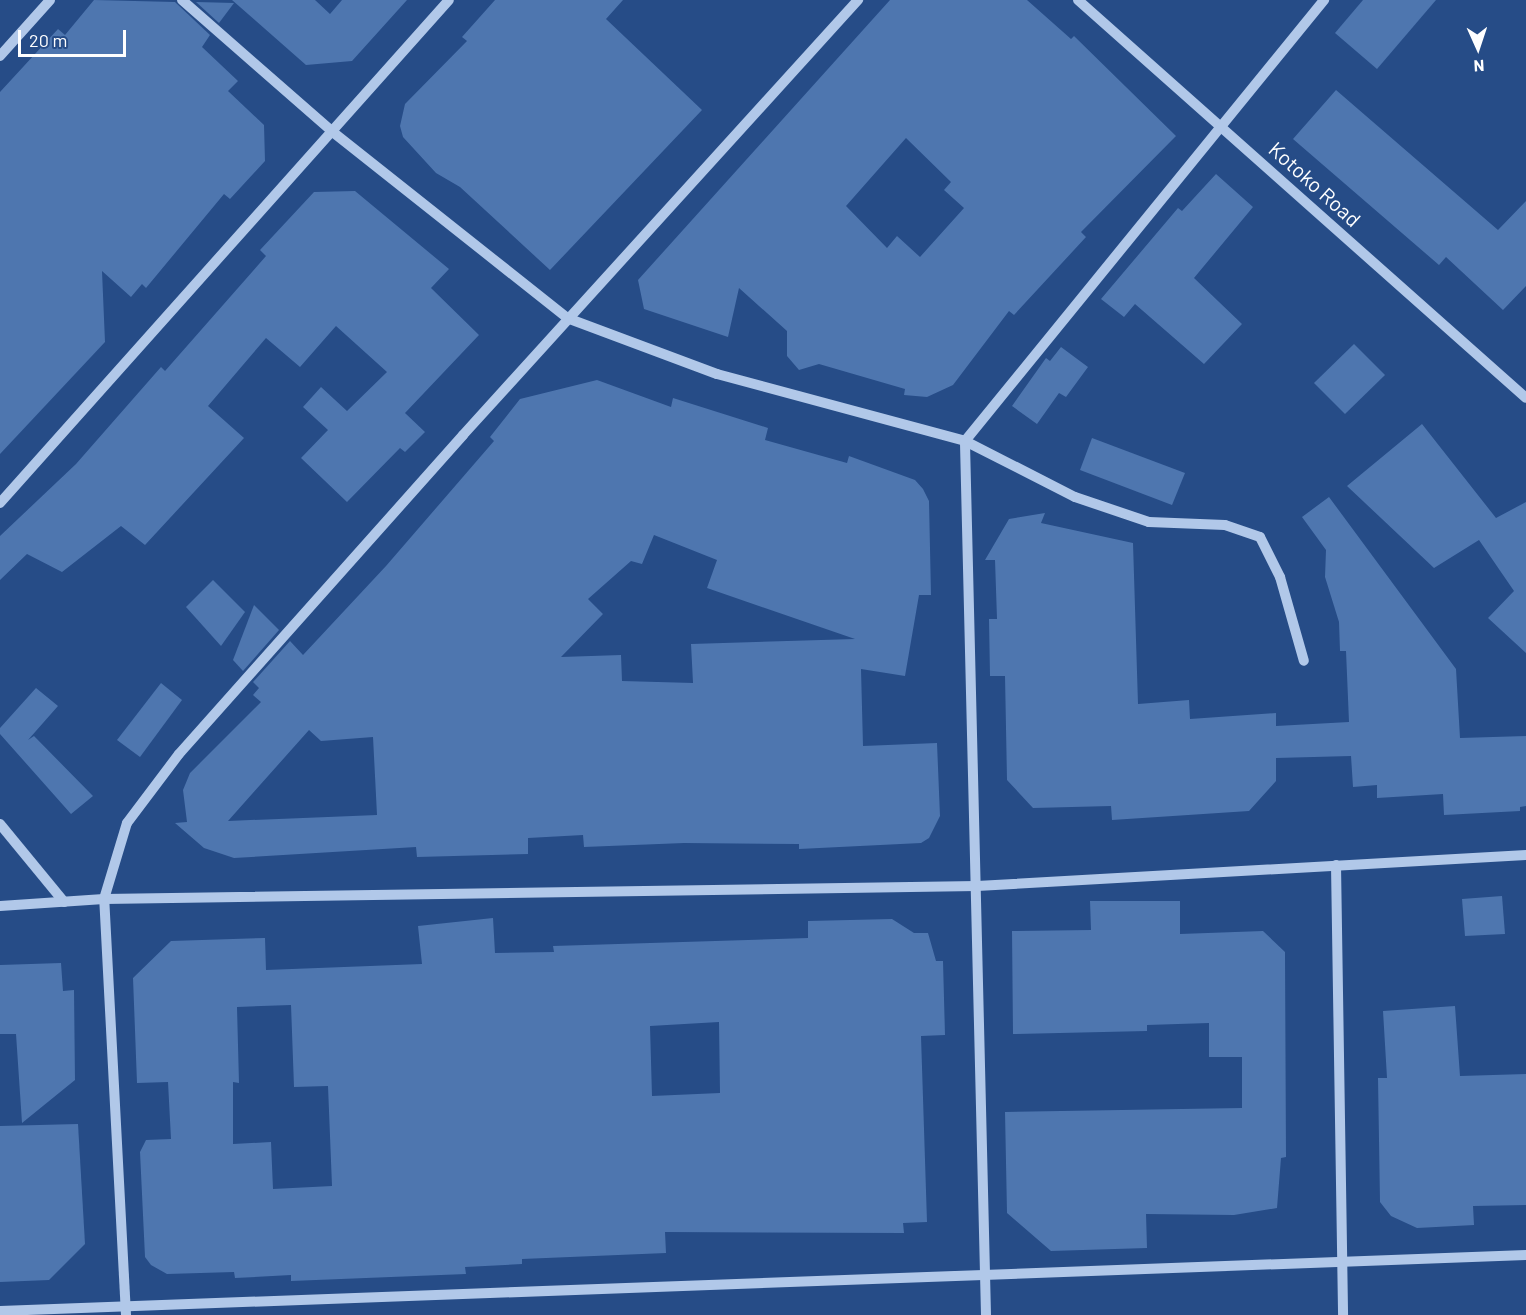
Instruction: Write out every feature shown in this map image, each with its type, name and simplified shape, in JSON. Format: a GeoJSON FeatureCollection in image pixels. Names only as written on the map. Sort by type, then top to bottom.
{"type":"FeatureCollection","features":[{"type":"Feature","properties":{"kind":"street"},"geometry":{"type":"LineString","coordinates":[[0,56],[51,0]]}},
{"type":"Feature","properties":{"kind":"street"},"geometry":{"type":"LineString","coordinates":[[182,0],[334,133],[567,318],[717,374],[965,441],[1075,497],[1149,522],[1225,525],[1260,537],[1280,577],[1304,661]]}},
{"type":"Feature","properties":{"kind":"street"},"geometry":{"type":"LineString","coordinates":[[0,504],[334,133],[449,0]]}},
{"type":"Feature","properties":{"kind":"street"},"geometry":{"type":"LineString","coordinates":[[126,1311],[104,899],[127,824],[150,789],[567,318],[858,0]]}},
{"type":"Feature","properties":{"kind":"street","name":"Kotoko Road"},"geometry":{"type":"LineString","coordinates":[[1078,0],[1526,398]]}},
{"type":"Feature","properties":{"kind":"street"},"geometry":{"type":"LineString","coordinates":[[986,1315],[965,441],[1324,0]]}},
{"type":"Feature","properties":{"kind":"street"},"geometry":{"type":"LineString","coordinates":[[0,824],[64,902]]}},
{"type":"Feature","properties":{"kind":"street"},"geometry":{"type":"LineString","coordinates":[[0,906],[104,899],[976,886],[1526,855]]}},
{"type":"Feature","properties":{"kind":"street"},"geometry":{"type":"LineString","coordinates":[[1336,865],[1343,1315]]}},
{"type":"Feature","properties":{"kind":"street"},"geometry":{"type":"LineString","coordinates":[[0,1311],[126,1311],[1526,1255]]}},
{"type":"Feature","properties":{"kind":"building"},"geometry":{"type":"Polygon","coordinates":[[[94,0],[175,2],[210,35],[202,47],[238,81],[228,91],[264,125],[265,161],[230,199],[224,194],[146,288],[142,284],[131,297],[102,271],[105,342],[0,454],[0,92],[58,29],[65,35],[94,0]]]}},
{"type":"Feature","properties":{"kind":"building"},"geometry":{"type":"Polygon","coordinates":[[[232,0],[315,0],[330,14],[342,0],[407,0],[352,61],[306,65],[232,0]]]}},
{"type":"Feature","properties":{"kind":"building"},"geometry":{"type":"Polygon","coordinates":[[[495,0],[623,0],[606,19],[702,110],[550,270],[460,187],[436,173],[403,137],[400,126],[405,104],[467,41],[462,37],[495,0]]]}},
{"type":"Feature","properties":{"kind":"building"},"geometry":{"type":"Polygon","coordinates":[[[890,0],[1027,0],[1071,39],[1074,36],[1176,136],[1081,232],[1086,237],[1014,315],[1009,311],[953,385],[927,397],[904,395],[905,389],[819,364],[799,370],[787,356],[787,331],[739,288],[728,337],[644,309],[638,280],[890,0]],[[906,138],[846,206],[887,248],[897,236],[920,257],[964,208],[944,190],[951,182],[906,138]]]}},
{"type":"Feature","properties":{"kind":"building"},"geometry":{"type":"Polygon","coordinates":[[[1363,0],[1436,0],[1377,69],[1335,33],[1363,0]]]}},
{"type":"Feature","properties":{"kind":"building"},"geometry":{"type":"Polygon","coordinates":[[[196,2],[234,3],[219,23],[196,2]]]}},
{"type":"Feature","properties":{"kind":"building"},"geometry":{"type":"Polygon","coordinates":[[[1336,90],[1498,230],[1526,201],[1526,286],[1503,310],[1446,257],[1439,265],[1293,139],[1336,90]]]}},
{"type":"Feature","properties":{"kind":"building"},"geometry":{"type":"Polygon","coordinates":[[[1216,174],[1253,207],[1194,278],[1242,324],[1204,364],[1135,304],[1124,317],[1101,299],[1178,208],[1182,211],[1216,174]]]}},
{"type":"Feature","properties":{"kind":"building"},"geometry":{"type":"Polygon","coordinates":[[[355,191],[449,269],[431,288],[479,335],[405,413],[425,432],[405,452],[400,448],[347,502],[301,458],[328,430],[303,407],[321,387],[347,411],[387,372],[336,326],[300,367],[266,338],[208,406],[244,438],[145,545],[121,526],[62,572],[27,554],[0,580],[0,536],[76,464],[161,367],[165,371],[266,256],[260,250],[314,192],[355,191]]]}},
{"type":"Feature","properties":{"kind":"building"},"geometry":{"type":"Polygon","coordinates":[[[1354,344],[1385,375],[1345,414],[1314,383],[1354,344]]]}},
{"type":"Feature","properties":{"kind":"building"},"geometry":{"type":"Polygon","coordinates":[[[1061,347],[1088,367],[1066,397],[1059,393],[1037,424],[1012,406],[1046,358],[1050,361],[1061,347]]]}},
{"type":"Feature","properties":{"kind":"building"},"geometry":{"type":"Polygon","coordinates":[[[597,380],[671,407],[673,398],[768,428],[765,440],[847,463],[849,456],[915,480],[929,501],[931,595],[919,595],[905,676],[861,669],[863,746],[937,743],[940,816],[929,838],[921,843],[799,849],[799,844],[684,843],[584,847],[583,835],[528,838],[528,854],[417,857],[416,847],[234,858],[204,848],[175,823],[187,822],[183,790],[190,773],[261,702],[253,695],[259,688],[253,682],[290,641],[303,655],[386,566],[494,441],[490,437],[520,399],[597,380]],[[654,535],[642,564],[631,561],[588,599],[603,614],[561,657],[621,655],[622,681],[693,683],[691,644],[855,639],[707,588],[717,560],[654,535]],[[309,730],[228,821],[377,815],[373,737],[321,741],[309,730]]]}},
{"type":"Feature","properties":{"kind":"building"},"geometry":{"type":"Polygon","coordinates":[[[1422,424],[1496,518],[1526,502],[1526,653],[1488,618],[1514,591],[1479,540],[1434,568],[1347,486],[1422,424]]]}},
{"type":"Feature","properties":{"kind":"building"},"geometry":{"type":"Polygon","coordinates":[[[1092,438],[1185,473],[1172,505],[1080,470],[1092,438]]]}},
{"type":"Feature","properties":{"kind":"building"},"geometry":{"type":"Polygon","coordinates":[[[1329,497],[1456,669],[1460,738],[1526,736],[1526,806],[1520,807],[1520,811],[1444,815],[1443,794],[1377,798],[1377,785],[1353,787],[1351,756],[1276,758],[1276,781],[1249,811],[1112,820],[1111,806],[1033,808],[1007,780],[1005,676],[990,676],[989,619],[997,619],[995,560],[985,560],[1009,519],[1045,513],[1041,523],[1133,543],[1138,704],[1189,700],[1190,719],[1276,713],[1276,726],[1349,722],[1346,651],[1340,651],[1339,622],[1325,577],[1326,550],[1302,517],[1329,497]]]}},
{"type":"Feature","properties":{"kind":"building"},"geometry":{"type":"Polygon","coordinates":[[[213,580],[245,612],[221,646],[186,607],[213,580]]]}},
{"type":"Feature","properties":{"kind":"building"},"geometry":{"type":"Polygon","coordinates":[[[254,605],[279,630],[243,671],[233,660],[254,605]]]}},
{"type":"Feature","properties":{"kind":"building"},"geometry":{"type":"Polygon","coordinates":[[[161,683],[182,700],[140,757],[117,740],[161,683]]]}},
{"type":"Feature","properties":{"kind":"building"},"geometry":{"type":"Polygon","coordinates":[[[36,688],[58,706],[28,740],[34,736],[93,796],[71,814],[0,734],[0,728],[36,688]]]}},
{"type":"Feature","properties":{"kind":"building"},"geometry":{"type":"Polygon","coordinates":[[[1502,896],[1505,934],[1465,936],[1462,899],[1502,896]]]}},
{"type":"Feature","properties":{"kind":"building"},"geometry":{"type":"Polygon","coordinates":[[[1090,901],[1180,901],[1180,934],[1263,931],[1285,952],[1286,1157],[1281,1158],[1277,1208],[1234,1215],[1146,1214],[1147,1248],[1051,1251],[1007,1213],[1005,1112],[1242,1108],[1242,1057],[1209,1057],[1209,1023],[1147,1025],[1147,1031],[1013,1034],[1012,931],[1091,930],[1090,901]]]}},
{"type":"Feature","properties":{"kind":"building"},"geometry":{"type":"Polygon","coordinates":[[[493,918],[495,953],[554,952],[553,946],[808,938],[808,921],[892,919],[914,933],[928,933],[936,961],[943,961],[945,1035],[921,1036],[927,1222],[903,1223],[904,1233],[665,1232],[666,1253],[522,1259],[522,1264],[465,1267],[466,1274],[291,1281],[291,1275],[235,1278],[234,1272],[167,1274],[151,1265],[145,1257],[140,1152],[146,1140],[171,1139],[168,1082],[137,1083],[133,978],[171,941],[265,938],[266,970],[422,964],[418,926],[493,918]],[[291,1005],[237,1007],[239,1083],[233,1082],[233,1144],[271,1142],[273,1189],[332,1186],[328,1086],[294,1087],[291,1005]],[[719,1022],[650,1026],[652,1096],[720,1093],[719,1022]]]}},
{"type":"Feature","properties":{"kind":"building"},"geometry":{"type":"Polygon","coordinates":[[[61,963],[63,991],[74,990],[75,1080],[22,1123],[16,1034],[0,1034],[0,965],[61,963]]]}},
{"type":"Feature","properties":{"kind":"building"},"geometry":{"type":"Polygon","coordinates":[[[1455,1006],[1460,1076],[1526,1074],[1526,1205],[1473,1206],[1474,1225],[1417,1228],[1391,1216],[1380,1202],[1378,1078],[1387,1078],[1383,1011],[1455,1006]]]}},
{"type":"Feature","properties":{"kind":"building"},"geometry":{"type":"Polygon","coordinates":[[[78,1124],[85,1244],[49,1280],[0,1282],[0,1126],[78,1124]]]}}]}
